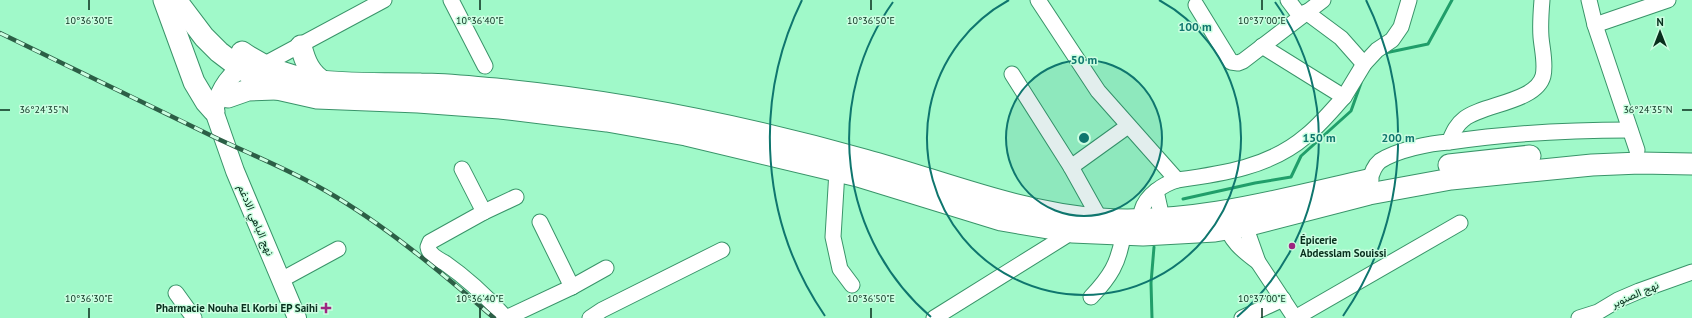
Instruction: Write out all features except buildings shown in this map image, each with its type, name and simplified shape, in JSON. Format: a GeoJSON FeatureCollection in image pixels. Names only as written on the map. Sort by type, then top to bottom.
{"type":"FeatureCollection","features":[{"type":"Feature","properties":{"kind":"highway"},"geometry":{"type":"LineString","coordinates":[[164,0],[194,82],[206,102],[220,110],[248,90],[262,88],[277,89],[317,98],[418,102],[500,108],[607,121],[686,135],[837,171],[1001,220],[1072,232],[1146,228],[1234,219],[1451,179],[1592,165],[1640,163],[1692,164]]}},
{"type":"Feature","properties":{"kind":"highway"},"geometry":{"type":"LineString","coordinates":[[176,0],[204,37],[220,52],[306,80],[326,82],[425,84],[498,90],[606,103],[783,138],[865,160],[1004,202],[1050,213],[1100,219],[1146,228]]}},
{"type":"Feature","properties":{"kind":"highway"},"geometry":{"type":"LineString","coordinates":[[189,0],[211,27],[257,65],[277,89]]}},
{"type":"Feature","properties":{"kind":"highway"},"geometry":{"type":"LineString","coordinates":[[301,46],[306,65],[317,78],[326,82]]}},
{"type":"Feature","properties":{"kind":"highway"},"geometry":{"type":"LineString","coordinates":[[1234,219],[1370,180],[1443,166],[1490,160],[1596,151],[1692,151]]}},
{"type":"Feature","properties":{"kind":"main road"},"geometry":{"type":"LineString","coordinates":[[220,110],[238,85],[257,65]]}},
{"type":"Feature","properties":{"kind":"main road","name":"نهج الباهي الادغم"},"geometry":{"type":"LineString","coordinates":[[220,110],[235,171],[297,318]]}},
{"type":"Feature","properties":{"kind":"street"},"geometry":{"type":"LineString","coordinates":[[257,65],[301,46],[384,0]]}},
{"type":"Feature","properties":{"kind":"street"},"geometry":{"type":"LineString","coordinates":[[451,0],[485,66]]}},
{"type":"Feature","properties":{"kind":"street"},"geometry":{"type":"LineString","coordinates":[[1288,0],[1303,14],[1341,38],[1364,64]]}},
{"type":"Feature","properties":{"kind":"street"},"geometry":{"type":"LineString","coordinates":[[1197,2],[1231,62],[1238,63],[1243,61],[1323,0]]}},
{"type":"Feature","properties":{"kind":"street"},"geometry":{"type":"LineString","coordinates":[[1449,142],[1453,131],[1464,118],[1484,109],[1520,98],[1540,83],[1543,76],[1544,66],[1540,16],[1542,0]]}},
{"type":"Feature","properties":{"kind":"street"},"geometry":{"type":"LineString","coordinates":[[1589,0],[1595,25],[1637,150]]}},
{"type":"Feature","properties":{"kind":"street"},"geometry":{"type":"LineString","coordinates":[[1595,25],[1668,0]]}},
{"type":"Feature","properties":{"kind":"street"},"geometry":{"type":"LineString","coordinates":[[1041,1],[1098,91],[1177,180]]}},
{"type":"Feature","properties":{"kind":"street"},"geometry":{"type":"LineString","coordinates":[[1146,228],[1142,210],[1145,202],[1162,186],[1177,180],[1245,168],[1275,157],[1305,137],[1344,97],[1364,64],[1377,50],[1392,40],[1401,27],[1405,3]]}},
{"type":"Feature","properties":{"kind":"street"},"geometry":{"type":"LineString","coordinates":[[1262,46],[1344,97]]}},
{"type":"Feature","properties":{"kind":"street"},"geometry":{"type":"LineString","coordinates":[[1012,74],[1071,167],[1100,219]]}},
{"type":"Feature","properties":{"kind":"street"},"geometry":{"type":"LineString","coordinates":[[1071,167],[1128,126]]}},
{"type":"Feature","properties":{"kind":"street"},"geometry":{"type":"LineString","coordinates":[[1370,180],[1373,169],[1380,161],[1421,146],[1492,136],[1566,130],[1630,130]]}},
{"type":"Feature","properties":{"kind":"street"},"geometry":{"type":"LineString","coordinates":[[462,169],[484,212]]}},
{"type":"Feature","properties":{"kind":"street"},"geometry":{"type":"LineString","coordinates":[[837,171],[833,237],[840,269],[852,285]]}},
{"type":"Feature","properties":{"kind":"street"},"geometry":{"type":"LineString","coordinates":[[1092,297],[1104,284],[1117,263],[1146,228],[1156,191]]}},
{"type":"Feature","properties":{"kind":"street"},"geometry":{"type":"LineString","coordinates":[[516,197],[484,212],[430,242],[429,250],[432,254],[489,299],[506,318],[572,287],[606,268]]}},
{"type":"Feature","properties":{"kind":"street"},"geometry":{"type":"LineString","coordinates":[[1234,219],[1238,246],[1258,262],[1295,318],[1460,223]]}},
{"type":"Feature","properties":{"kind":"street"},"geometry":{"type":"LineString","coordinates":[[540,222],[572,287]]}},
{"type":"Feature","properties":{"kind":"street"},"geometry":{"type":"LineString","coordinates":[[934,318],[1072,232]]}},
{"type":"Feature","properties":{"kind":"street"},"geometry":{"type":"LineString","coordinates":[[281,280],[338,249]]}},
{"type":"Feature","properties":{"kind":"street"},"geometry":{"type":"LineString","coordinates":[[590,318],[602,310],[722,250]]}},
{"type":"Feature","properties":{"kind":"street","name":"نهج الصنوبر"},"geometry":{"type":"LineString","coordinates":[[1580,318],[1599,315],[1618,300],[1692,272]]}},
{"type":"Feature","properties":{"kind":"street"},"geometry":{"type":"LineString","coordinates":[[176,292],[194,318]]}},
{"type":"Feature","properties":{"kind":"street"},"geometry":{"type":"LineString","coordinates":[[1242,318],[1283,300]]}},
{"type":"Feature","properties":{"kind":"waterway"},"geometry":{"type":"LineString","coordinates":[[1385,53],[1428,44],[1452,0]]}},
{"type":"Feature","properties":{"kind":"waterway"},"geometry":{"type":"LineString","coordinates":[[1183,199],[1255,183],[1291,177],[1301,156],[1351,111],[1361,83]]}},
{"type":"Feature","properties":{"kind":"waterway"},"geometry":{"type":"LineString","coordinates":[[1152,318],[1151,283],[1154,247]]}},
{"type":"Feature","properties":{"kind":"railway"},"geometry":{"type":"LineString","coordinates":[[0,33],[214,137],[285,169],[326,191],[348,204],[413,250],[494,318]]}},
{"type":"Feature","properties":{"kind":"place","name":"Épicerie Abdesslam Souissi"},"geometry":{"type":"Point","coordinates":[1292,246]}},
{"type":"Feature","properties":{"kind":"place","name":"Pharmacie Nouha El Korbi EP Saihi"},"geometry":{"type":"Point","coordinates":[326,308]}}]}
